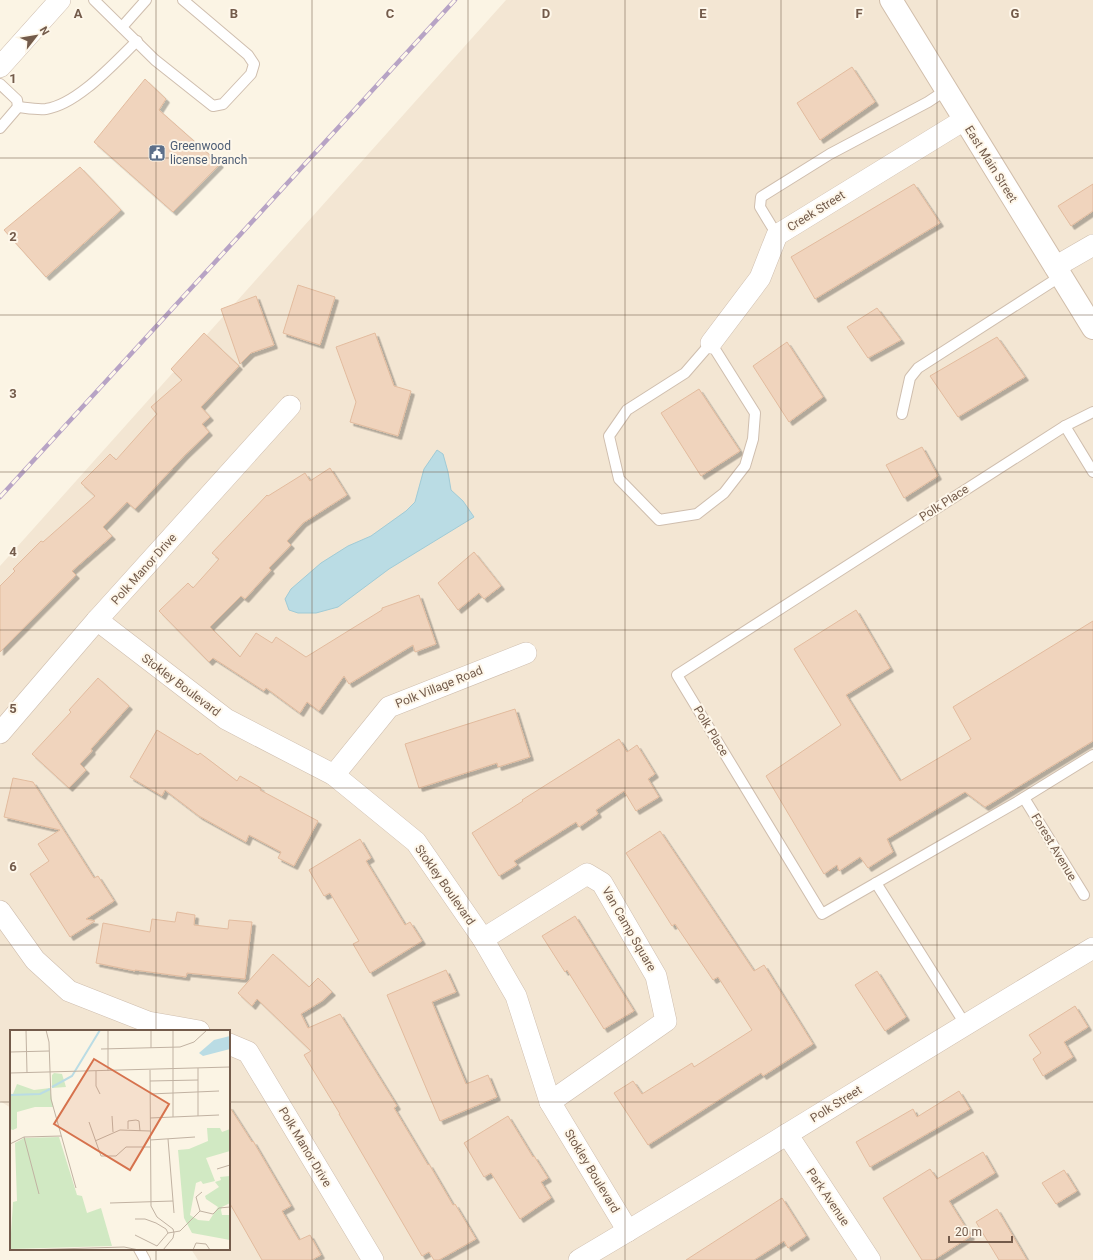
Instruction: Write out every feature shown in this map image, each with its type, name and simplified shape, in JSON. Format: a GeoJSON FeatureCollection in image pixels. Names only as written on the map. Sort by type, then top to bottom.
{"type":"FeatureCollection","features":[{"type":"Feature","properties":{"kind":"main road","name":"East Main Street"},"geometry":{"type":"LineString","coordinates":[[890,0],[1093,328]]}},
{"type":"Feature","properties":{"kind":"street"},"geometry":{"type":"LineString","coordinates":[[0,67],[60,0]]}},
{"type":"Feature","properties":{"kind":"street","name":"Creek Street"},"geometry":{"type":"LineString","coordinates":[[711,343],[760,278],[777,235],[964,120]]}},
{"type":"Feature","properties":{"kind":"street"},"geometry":{"type":"LineString","coordinates":[[1058,272],[1093,245]]}},
{"type":"Feature","properties":{"kind":"street","name":"Polk Manor Drive"},"geometry":{"type":"LineString","coordinates":[[0,733],[97,620],[290,406]]}},
{"type":"Feature","properties":{"kind":"street","name":"Stokley Boulevard"},"geometry":{"type":"LineString","coordinates":[[97,620],[226,719],[334,775],[416,842],[483,939],[516,996],[550,1102],[628,1231]]}},
{"type":"Feature","properties":{"kind":"street","name":"Polk Village Road"},"geometry":{"type":"LineString","coordinates":[[334,775],[389,707],[526,653]]}},
{"type":"Feature","properties":{"kind":"street","name":"Van Camp Square"},"geometry":{"type":"LineString","coordinates":[[483,939],[587,874],[602,883],[656,976],[666,1021],[550,1102]]}},
{"type":"Feature","properties":{"kind":"street"},"geometry":{"type":"LineString","coordinates":[[0,911],[35,960],[69,991],[148,1022],[193,1030]]}},
{"type":"Feature","properties":{"kind":"street","name":"Polk Street"},"geometry":{"type":"LineString","coordinates":[[579,1260],[965,1024],[1091,954]]}},
{"type":"Feature","properties":{"kind":"street","name":"Polk Manor Drive"},"geometry":{"type":"LineString","coordinates":[[230,1044],[248,1052],[373,1260]]}},
{"type":"Feature","properties":{"kind":"street","name":"Park Avenue"},"geometry":{"type":"LineString","coordinates":[[786,1134],[870,1260]]}},
{"type":"Feature","properties":{"kind":"lane"},"geometry":{"type":"LineString","coordinates":[[94,0],[155,60],[213,106],[223,104],[251,74],[254,64],[248,55],[183,0]]}},
{"type":"Feature","properties":{"kind":"lane"},"geometry":{"type":"LineString","coordinates":[[122,27],[146,0]]}},
{"type":"Feature","properties":{"kind":"lane"},"geometry":{"type":"LineString","coordinates":[[18,107],[45,109],[66,103],[83,92],[137,41]]}},
{"type":"Feature","properties":{"kind":"lane"},"geometry":{"type":"LineString","coordinates":[[0,84],[16,100],[18,107]]}},
{"type":"Feature","properties":{"kind":"lane"},"geometry":{"type":"LineString","coordinates":[[777,235],[760,207],[761,197],[824,157],[928,102],[946,90]]}},
{"type":"Feature","properties":{"kind":"lane"},"geometry":{"type":"LineString","coordinates":[[0,128],[18,107]]}},
{"type":"Feature","properties":{"kind":"lane"},"geometry":{"type":"LineString","coordinates":[[902,414],[910,378],[918,368],[1058,272]]}},
{"type":"Feature","properties":{"kind":"lane"},"geometry":{"type":"LineString","coordinates":[[711,343],[754,413],[753,439],[744,466],[724,492],[697,514],[659,520],[619,479],[610,436],[627,410],[685,373],[711,343]]}},
{"type":"Feature","properties":{"kind":"lane","name":"Polk Place"},"geometry":{"type":"LineString","coordinates":[[1093,412],[1064,426],[677,674],[822,914],[1024,798],[1093,755]]}},
{"type":"Feature","properties":{"kind":"lane"},"geometry":{"type":"LineString","coordinates":[[1064,426],[1093,472]]}},
{"type":"Feature","properties":{"kind":"lane","name":"Forest Avenue"},"geometry":{"type":"LineString","coordinates":[[1024,798],[1084,895]]}},
{"type":"Feature","properties":{"kind":"lane"},"geometry":{"type":"LineString","coordinates":[[876,883],[965,1024]]}},
{"type":"Feature","properties":{"kind":"lane"},"geometry":{"type":"LineString","coordinates":[[140,1250],[145,1260]]}},
{"type":"Feature","properties":{"kind":"shaded area"},"geometry":{"type":"Polygon","coordinates":[[[506,0],[1093,0],[1093,1260],[198,1260],[192,1250],[230,1250],[230,1030],[10,1030],[10,1107],[0,1101],[0,566],[506,0]]]}},
{"type":"Feature","properties":{"kind":"water"},"geometry":{"type":"Polygon","coordinates":[[[437,450],[443,454],[451,490],[463,501],[474,517],[389,569],[338,607],[316,613],[298,613],[289,610],[285,599],[291,589],[321,563],[348,546],[371,536],[406,511],[415,502],[424,469],[437,450]]]}},
{"type":"Feature","properties":{"kind":"building"},"geometry":{"type":"Polygon","coordinates":[[[852,67],[875,102],[820,140],[797,103],[852,67]]]}},
{"type":"Feature","properties":{"kind":"building","name":"Greenwood license branch"},"geometry":{"type":"Polygon","coordinates":[[[145,79],[166,99],[159,110],[220,164],[173,212],[94,142],[145,79]]]}},
{"type":"Feature","properties":{"kind":"building"},"geometry":{"type":"Polygon","coordinates":[[[80,167],[121,210],[46,277],[4,230],[80,167]]]}},
{"type":"Feature","properties":{"kind":"building"},"geometry":{"type":"Polygon","coordinates":[[[914,184],[940,223],[815,299],[791,257],[914,184]]]}},
{"type":"Feature","properties":{"kind":"building"},"geometry":{"type":"Polygon","coordinates":[[[1093,184],[1093,211],[1071,226],[1058,206],[1093,184]]]}},
{"type":"Feature","properties":{"kind":"building"},"geometry":{"type":"Polygon","coordinates":[[[298,285],[335,297],[320,345],[283,333],[298,285]]]}},
{"type":"Feature","properties":{"kind":"building"},"geometry":{"type":"Polygon","coordinates":[[[256,296],[274,345],[251,353],[240,364],[221,309],[256,296]]]}},
{"type":"Feature","properties":{"kind":"building"},"geometry":{"type":"Polygon","coordinates":[[[877,308],[901,340],[868,358],[847,327],[877,308]]]}},
{"type":"Feature","properties":{"kind":"building"},"geometry":{"type":"Polygon","coordinates":[[[204,333],[239,366],[201,407],[210,417],[202,424],[209,432],[185,455],[135,509],[127,502],[103,527],[112,536],[72,571],[76,575],[0,652],[0,586],[15,571],[13,569],[41,541],[43,542],[95,496],[81,483],[110,454],[116,460],[157,414],[151,407],[182,380],[171,369],[204,333]]]}},
{"type":"Feature","properties":{"kind":"building"},"geometry":{"type":"Polygon","coordinates":[[[375,333],[394,386],[411,391],[398,436],[350,422],[356,402],[336,347],[375,333]]]}},
{"type":"Feature","properties":{"kind":"building"},"geometry":{"type":"Polygon","coordinates":[[[997,337],[1025,377],[958,417],[930,376],[997,337]]]}},
{"type":"Feature","properties":{"kind":"building"},"geometry":{"type":"Polygon","coordinates":[[[787,342],[823,397],[789,422],[753,366],[787,342]]]}},
{"type":"Feature","properties":{"kind":"building"},"geometry":{"type":"Polygon","coordinates":[[[699,389],[740,451],[701,476],[661,413],[699,389]]]}},
{"type":"Feature","properties":{"kind":"building"},"geometry":{"type":"Polygon","coordinates":[[[922,447],[938,476],[904,498],[886,465],[922,447]]]}},
{"type":"Feature","properties":{"kind":"building"},"geometry":{"type":"Polygon","coordinates":[[[330,468],[347,495],[303,523],[287,541],[291,545],[269,568],[271,570],[245,599],[241,596],[210,627],[240,657],[256,633],[272,643],[276,637],[306,657],[382,610],[382,608],[419,595],[436,644],[415,652],[413,645],[349,684],[344,676],[319,711],[307,702],[300,713],[266,688],[264,691],[213,658],[209,662],[159,611],[188,583],[193,588],[219,559],[212,553],[267,495],[268,496],[305,473],[310,481],[330,468]]]}},
{"type":"Feature","properties":{"kind":"building"},"geometry":{"type":"Polygon","coordinates":[[[474,552],[501,586],[484,599],[479,593],[458,610],[438,583],[474,552]]]}},
{"type":"Feature","properties":{"kind":"building"},"geometry":{"type":"Polygon","coordinates":[[[856,610],[890,668],[846,695],[900,781],[971,739],[953,707],[1093,621],[1093,741],[985,807],[965,792],[887,839],[893,852],[868,868],[860,857],[839,871],[837,865],[824,874],[766,776],[841,725],[794,649],[856,610]]]}},
{"type":"Feature","properties":{"kind":"building"},"geometry":{"type":"Polygon","coordinates":[[[98,678],[129,706],[91,749],[92,751],[80,764],[86,770],[69,788],[32,754],[71,712],[69,710],[98,678]]]}},
{"type":"Feature","properties":{"kind":"building"},"geometry":{"type":"Polygon","coordinates":[[[515,709],[530,757],[498,767],[497,763],[419,788],[405,744],[515,709]]]}},
{"type":"Feature","properties":{"kind":"building"},"geometry":{"type":"Polygon","coordinates":[[[157,730],[198,755],[200,753],[237,781],[240,776],[261,788],[260,790],[318,821],[294,866],[278,858],[281,852],[249,835],[246,842],[199,816],[165,790],[162,796],[130,777],[157,730]]]}},
{"type":"Feature","properties":{"kind":"building"},"geometry":{"type":"Polygon","coordinates":[[[619,739],[627,752],[637,745],[655,774],[648,779],[659,797],[636,811],[624,791],[596,810],[598,814],[579,827],[576,822],[514,861],[517,865],[499,876],[472,833],[619,739]]]}},
{"type":"Feature","properties":{"kind":"building"},"geometry":{"type":"Polygon","coordinates":[[[13,778],[33,782],[94,878],[98,876],[114,901],[86,919],[95,921],[70,937],[30,874],[49,861],[38,844],[60,830],[4,817],[13,778]]]}},
{"type":"Feature","properties":{"kind":"building"},"geometry":{"type":"Polygon","coordinates":[[[660,831],[754,971],[764,965],[813,1044],[763,1076],[761,1073],[648,1145],[614,1093],[633,1081],[642,1094],[692,1063],[694,1067],[752,1030],[718,977],[713,980],[675,924],[672,926],[626,853],[660,831]]]}},
{"type":"Feature","properties":{"kind":"building"},"geometry":{"type":"Polygon","coordinates":[[[360,839],[371,858],[366,861],[405,925],[410,922],[422,941],[370,973],[353,944],[359,941],[330,893],[324,896],[309,870],[360,839]]]}},
{"type":"Feature","properties":{"kind":"building"},"geometry":{"type":"Polygon","coordinates":[[[177,912],[195,915],[194,925],[228,929],[229,920],[252,922],[245,979],[187,973],[186,977],[135,971],[96,963],[103,923],[150,932],[152,919],[175,922],[177,912]]]}},
{"type":"Feature","properties":{"kind":"building"},"geometry":{"type":"Polygon","coordinates":[[[575,916],[634,1011],[604,1029],[567,970],[565,972],[542,936],[575,916]]]}},
{"type":"Feature","properties":{"kind":"building"},"geometry":{"type":"Polygon","coordinates":[[[273,954],[309,987],[318,978],[332,992],[322,1001],[301,1014],[308,1028],[340,1014],[397,1106],[394,1108],[428,1165],[429,1164],[453,1205],[455,1204],[476,1239],[439,1260],[434,1260],[429,1252],[422,1256],[304,1055],[311,1051],[257,999],[252,1006],[238,993],[273,954]]]}},
{"type":"Feature","properties":{"kind":"building"},"geometry":{"type":"Polygon","coordinates":[[[446,970],[456,992],[432,1002],[466,1084],[488,1075],[497,1097],[440,1121],[387,995],[446,970]]]}},
{"type":"Feature","properties":{"kind":"building"},"geometry":{"type":"Polygon","coordinates":[[[877,971],[906,1017],[885,1031],[855,985],[877,971]]]}},
{"type":"Feature","properties":{"kind":"building"},"geometry":{"type":"Polygon","coordinates":[[[1075,1006],[1088,1027],[1064,1042],[1073,1057],[1043,1076],[1033,1059],[1041,1053],[1029,1035],[1075,1006]]]}},
{"type":"Feature","properties":{"kind":"building"},"geometry":{"type":"Polygon","coordinates":[[[959,1091],[970,1109],[870,1167],[856,1142],[913,1109],[917,1117],[959,1091]]]}},
{"type":"Feature","properties":{"kind":"building"},"geometry":{"type":"Polygon","coordinates":[[[230,1108],[252,1142],[253,1141],[291,1206],[282,1211],[299,1240],[310,1235],[321,1255],[312,1260],[262,1260],[230,1204],[230,1108]]]}},
{"type":"Feature","properties":{"kind":"building"},"geometry":{"type":"Polygon","coordinates":[[[508,1116],[533,1157],[534,1156],[548,1178],[541,1182],[551,1198],[520,1219],[491,1173],[484,1177],[464,1143],[508,1116]]]}},
{"type":"Feature","properties":{"kind":"building"},"geometry":{"type":"Polygon","coordinates":[[[983,1152],[995,1173],[949,1201],[971,1236],[934,1260],[922,1260],[883,1198],[930,1169],[937,1179],[983,1152]]]}},
{"type":"Feature","properties":{"kind":"building"},"geometry":{"type":"Polygon","coordinates":[[[1064,1170],[1077,1191],[1056,1204],[1042,1183],[1064,1170]]]}},
{"type":"Feature","properties":{"kind":"building"},"geometry":{"type":"Polygon","coordinates":[[[782,1198],[806,1236],[788,1248],[784,1241],[754,1260],[686,1260],[782,1198]]]}},
{"type":"Feature","properties":{"kind":"building"},"geometry":{"type":"Polygon","coordinates":[[[997,1209],[1027,1260],[999,1260],[976,1222],[997,1209]]]}},
{"type":"Feature","properties":{"kind":"railway"},"geometry":{"type":"LineString","coordinates":[[0,497],[455,0]]}},
{"type":"Feature","properties":{"kind":"place","name":"Greenwood license branch"},"geometry":{"type":"Point","coordinates":[157,153]}}]}
